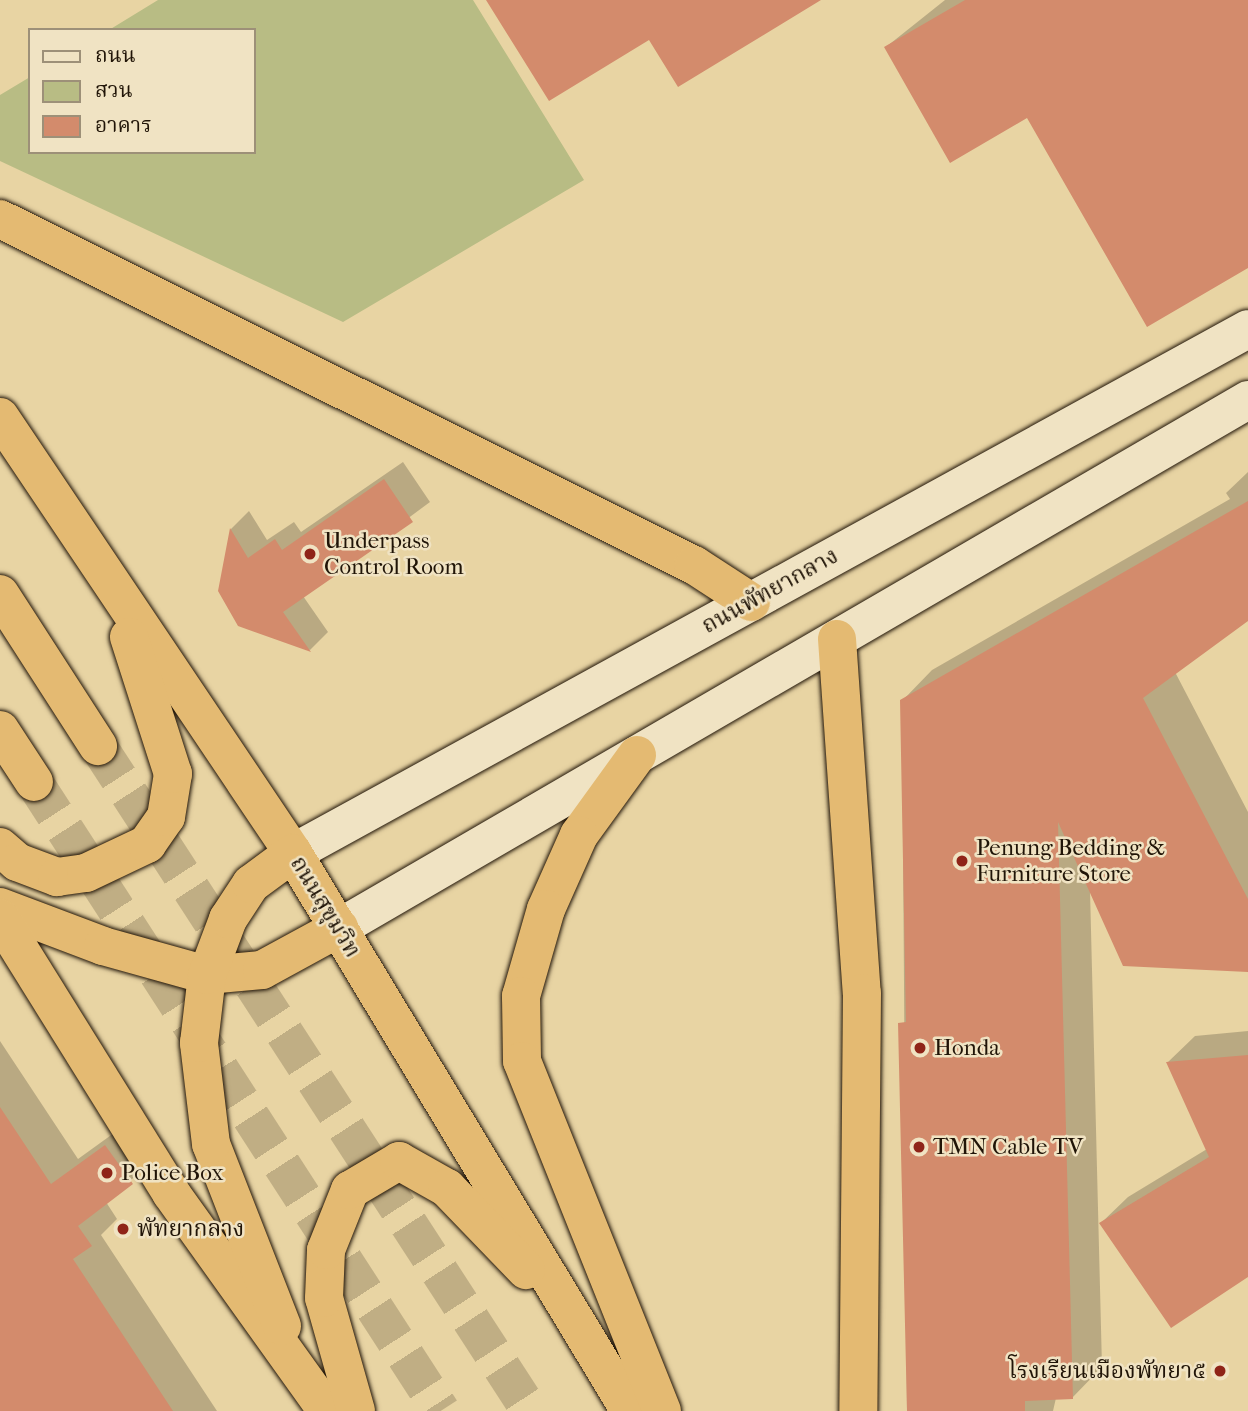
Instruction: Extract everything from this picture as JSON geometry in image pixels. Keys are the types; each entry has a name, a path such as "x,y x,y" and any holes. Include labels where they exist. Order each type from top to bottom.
{"highway":[{"path":"0,219 694,565 751,602"},
{"name":"ถนนสุขุมวิท","path":"0,417 115,595 293,853 630,1411"},
{"path":"0,594 98,746"},
{"path":"0,847 17,862 57,877 86,873 147,844 166,817 173,774 115,595"},
{"path":"837,639 862,993 858,1411"},
{"path":"0,730 34,782"},
{"path":"638,755 579,835 546,909 521,996 522,1061 662,1411"},
{"path":"293,853 267,869 237,903 207,975 199,1043 211,1144 303,1381"},
{"path":"0,907 115,950 207,975 262,970 339,928"},
{"path":"0,918 171,1193 327,1411"},
{"path":"356,1411 324,1298 326,1250 350,1190 399,1161 447,1188 576,1322"}],"main road":[{"name":"ถนนพัทยากลาง","path":"293,853 1248,329"},
{"path":"339,928 1248,400"}],"green space":[{"path":"158,0 473,0 584,180 343,322 0,161 0,95 28,78 28,154 256,154 256,28 112,28"}],"building":[{"path":"486,0 821,0 678,87 649,40 549,101"},
{"path":"965,0 1248,0 1248,268 1147,327 1027,118 950,163 884,47"},
{"name":"Underpass Control Room","path":"384,479 413,522 283,612 311,652 238,626 218,591 230,528 248,558 275,539 282,550"},
{"path":"1248,501 1248,621 1143,698 1248,899 1248,972 1123,966 1058,822 1073,1399 1025,1401 1025,1411 907,1411 898,1023 906,1022 900,700"},
{"path":"1248,1055 1248,1277 1171,1328 1099,1223 1209,1157 1166,1062"},
{"path":"0,1107 51,1184 105,1145 133,1184 78,1226 92,1246 73,1259 173,1411 0,1411"}],"tunnel":[{"path":"98,746 530,1411"},
{"path":"34,782 441,1411"}],"place":[{"name":"Underpass Control Room","path":"310,554"},
{"name":"Penung Bedding & Furniture Store","path":"962,861"},
{"name":"Honda","path":"920,1048"},
{"name":"TMN Cable TV","path":"919,1147"},
{"name":"Police Box","path":"107,1173"},
{"name":"พัทยากลาง","path":"123,1229"},
{"name":"โรงเรียนเมืองพัทยา๕","path":"1220,1371"}]}
